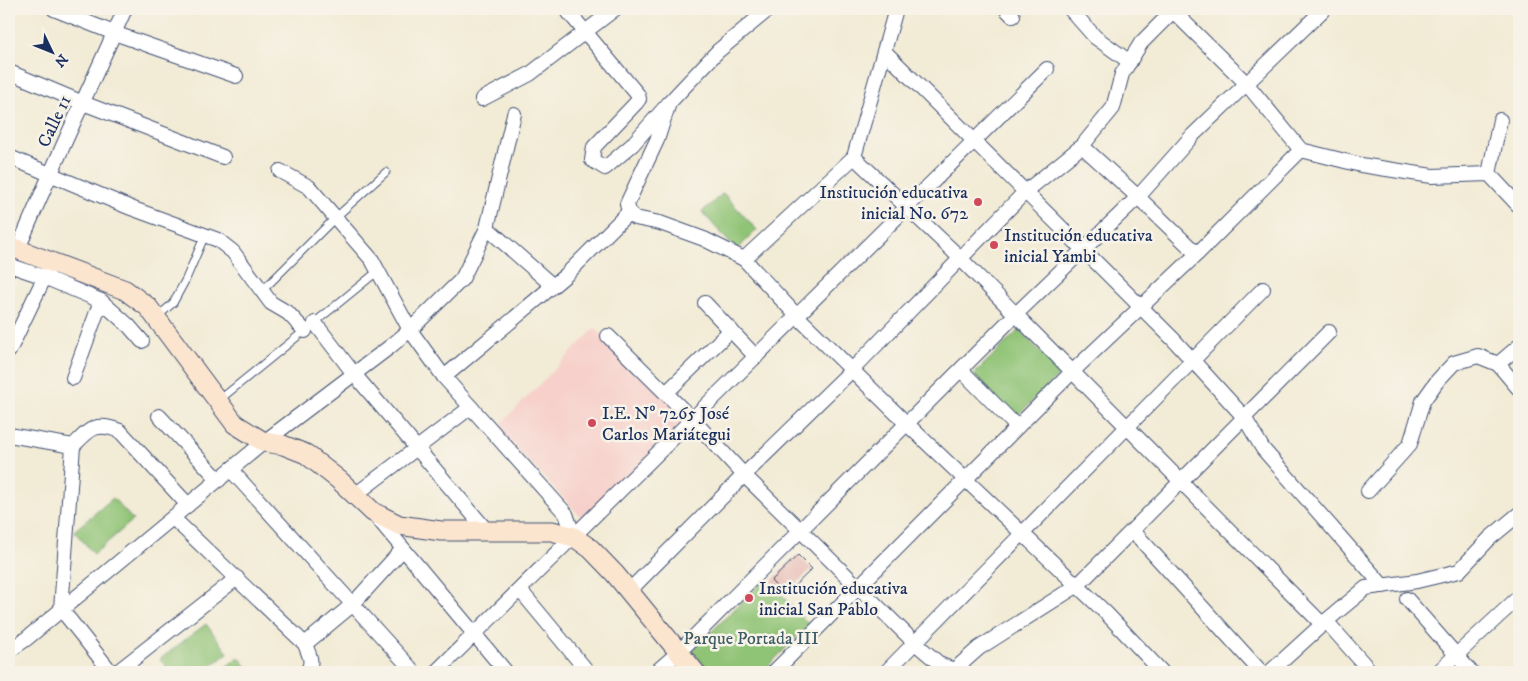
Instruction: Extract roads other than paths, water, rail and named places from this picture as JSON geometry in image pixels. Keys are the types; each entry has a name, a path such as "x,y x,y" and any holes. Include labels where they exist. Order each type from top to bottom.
{"street":[{"path":"54,9 114,33 236,76"},
{"name":"Calle 11","path":"12,253 84,103 125,9"},
{"path":"566,9 638,95 639,99 594,147 592,160 605,168 632,145 668,103 718,51 769,9"},
{"path":"482,99 530,74 615,9"},
{"path":"744,259 854,157 896,9"},
{"path":"656,672 679,652 1016,314 1138,197 1193,134 1324,9"},
{"path":"1071,10 1095,37 1130,62"},
{"path":"629,591 852,370 1025,192 1082,146 1113,108 1122,74 1141,43 1174,10 1246,83 1301,150 1361,165 1432,176 1489,174 1519,206"},
{"path":"885,52 1192,360 1244,418 1263,449 1384,586"},
{"path":"436,672 798,317 1047,69"},
{"path":"9,72 222,157"},
{"path":"668,103 657,140 627,204 629,212 635,218 660,224 704,239 744,259 798,317 964,479 1106,613 1162,672"},
{"path":"9,652 264,442 410,330 462,279 487,228 514,114"},
{"path":"1489,174 1500,120"},
{"path":"1082,146 1196,254"},
{"path":"774,672 1073,371 1196,254 1301,150"},
{"path":"854,157 960,258 1371,672"},
{"path":"9,158 131,208 218,240 233,252 272,303 310,327 354,374 487,531"},
{"path":"280,171 309,186 372,260 410,330 444,377 566,514 574,537"},
{"path":"444,377 566,275 629,212"},
{"path":"487,228 553,286"},
{"path":"12,253 56,273 101,301 130,326 142,341"},
{"path":"56,273 125,290 148,307 235,424 264,442 283,445 306,454 373,512 506,672"},
{"path":"9,351 56,273"},
{"path":"886,672 1262,289"},
{"path":"72,378 101,301"},
{"path":"705,303 756,357"},
{"path":"666,393 731,330"},
{"path":"608,336 692,419 744,475 916,643 941,665 956,671 979,648 1077,586 1329,332"},
{"path":"1498,364 1519,346"},
{"path":"1368,491 1410,444 1423,401 1438,380 1454,363 1478,356 1498,364 1519,389"},
{"path":"961,370 1017,427"},
{"path":"355,496 471,407"},
{"path":"160,416 219,480"},
{"path":"111,672 61,610 73,446 89,430 97,426 109,427 120,431 188,505"},
{"path":"9,435 73,446"},
{"path":"231,470 414,672"},
{"path":"373,512 399,525 441,531 552,531 574,537 591,549 629,591 695,672"},
{"path":"1270,672 1366,588 1417,581 1459,571 1490,538 1519,514"},
{"path":"173,518 305,644 311,661 307,672"},
{"path":"1133,531 1261,672"},
{"path":"305,644 352,604 403,549"},
{"path":"117,672 237,578"},
{"path":"520,590 588,672"},
{"path":"1438,672 1519,597"},
{"path":"1407,599 1471,672"}],"lane":[{"path":"262,292 335,218 386,172"},
{"path":"156,318 173,303 186,279 205,234"},
{"path":"218,402 378,271"}],"place":[{"name":"Institución educativa inicial No. 672","path":"978,202"},
{"name":"Institución educativa inicial Yambi","path":"994,245"},
{"name":"I.E. Nº 7265 José Carlos Mariátegui","path":"592,423"},
{"name":"Institución educativa inicial San Pablo","path":"749,598"}],"park label":[{"name":"Parque Portada III","path":"751,638"}]}
